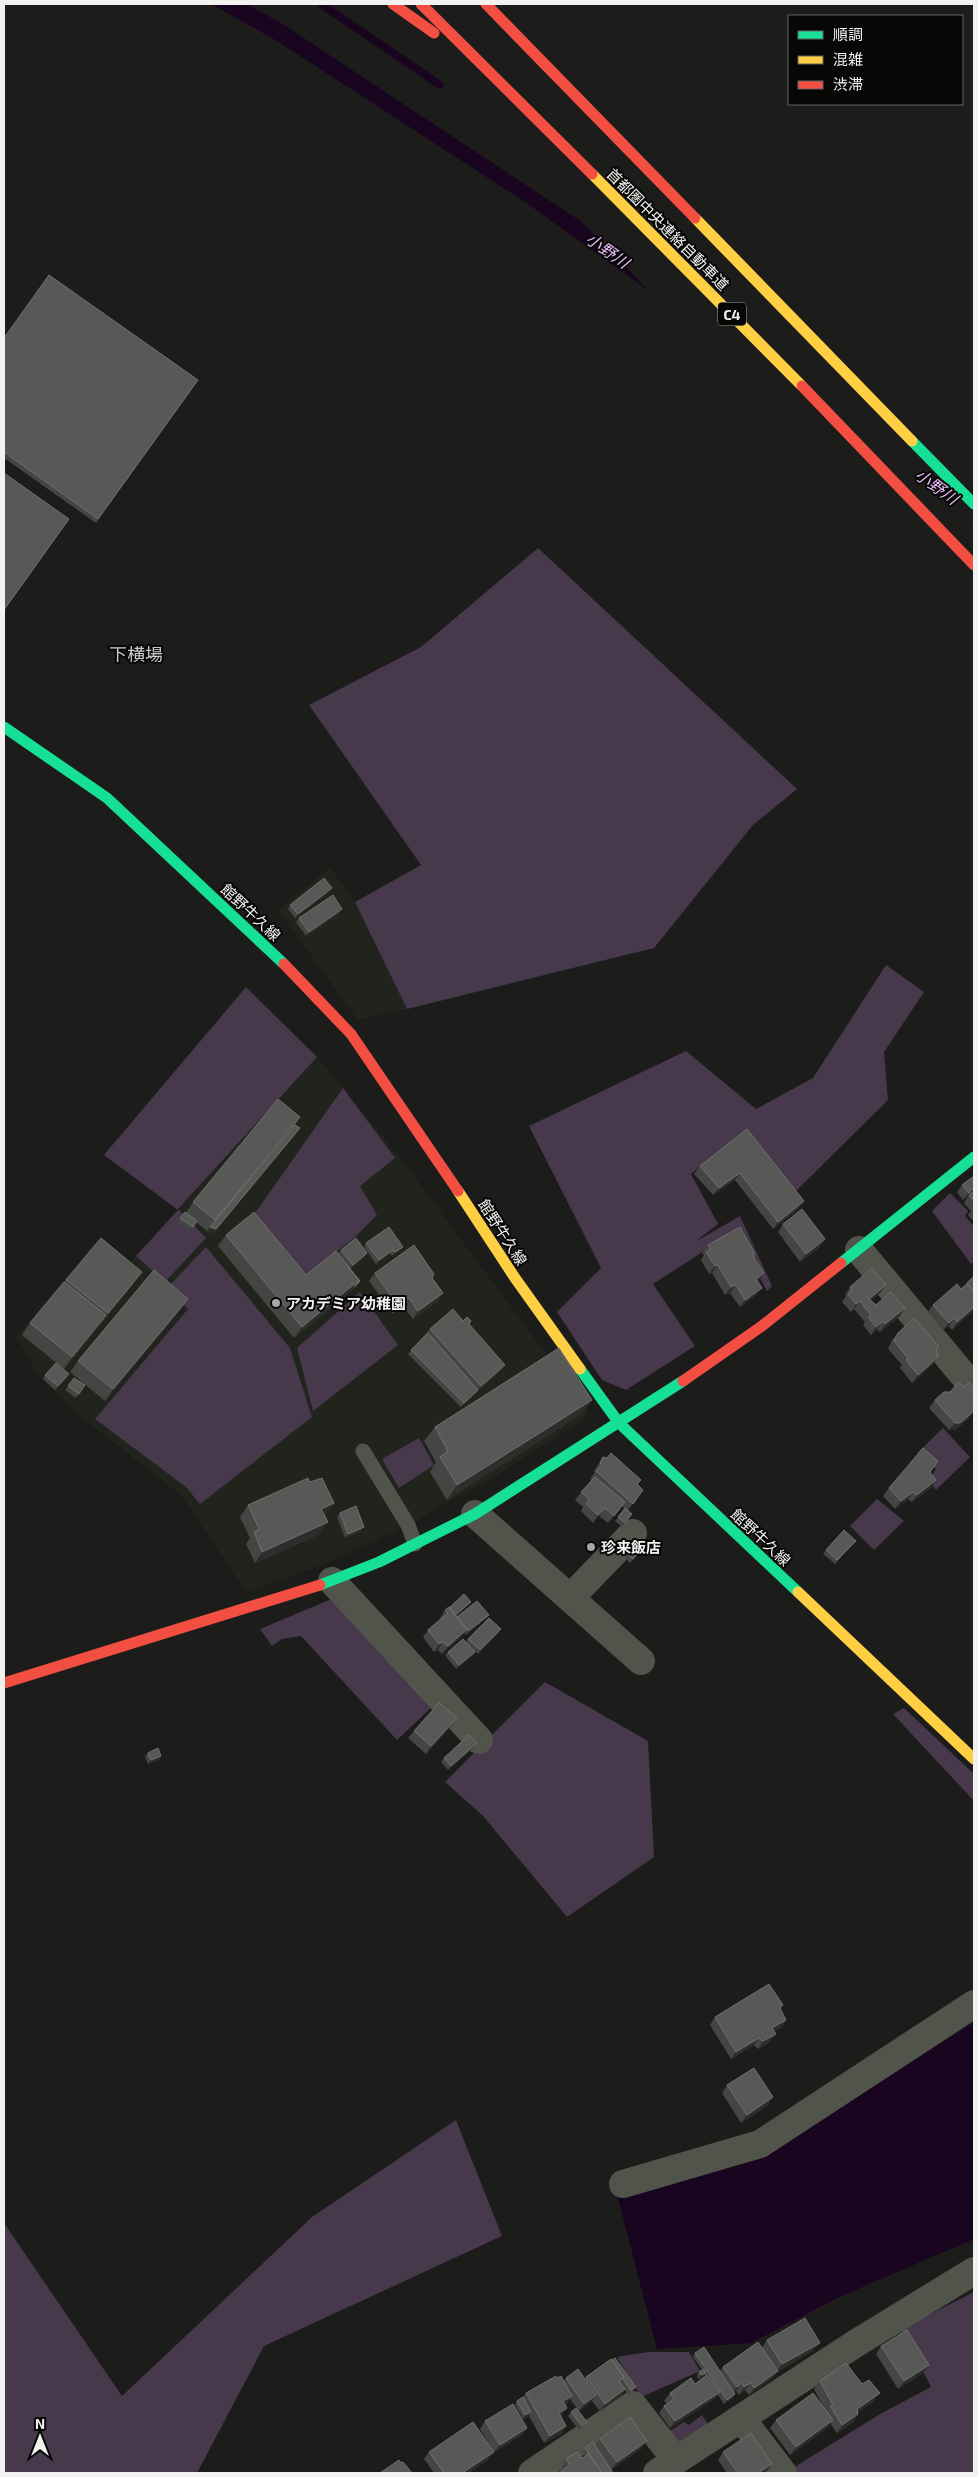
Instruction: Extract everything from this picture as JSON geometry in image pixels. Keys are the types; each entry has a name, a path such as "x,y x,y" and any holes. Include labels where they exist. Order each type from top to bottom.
{"main road":[{"path":"393,4 485,68"},
{"name":"首都圏中央連絡自動車道","path":"421,4 724,305 974,565"},
{"name":"首都圏中央連絡自動車道","path":"486,4 974,504"},
{"path":"494,4 517,34"},
{"name":"館野牛久線","path":"4,728 107,798 290,969 350,1034 416,1127 515,1278 619,1423 974,1759"},
{"path":"4,1683 332,1581 416,1544 475,1514 619,1423 762,1326 974,1157"}],"street":[{"path":"859,1250 974,1388"},
{"path":"475,1514 641,1661"},
{"path":"570,1598 633,1533"},
{"path":"332,1581 479,1740"},
{"path":"623,2184 760,2144 974,2004"},
{"path":"532,2473 633,2404 667,2467 858,2342 974,2271"},
{"path":"741,2418 783,2473"}],"lane":[{"path":"362,1451 408,1525 416,1544"}],"shaded area":[{"path":"538,548 797,789 753,825 654,948 407,1009 355,902 421,865 309,705 421,647"},
{"path":"330,867 355,902 407,1009 358,1020 278,910"},
{"path":"886,965 924,992 884,1052 888,1100 793,1194 744,1131 691,1174 718,1224 695,1242 740,1216 772,1286 767,1291 735,1231 653,1284 695,1346 626,1390 602,1380 557,1312 601,1268 529,1126 686,1051 756,1109 813,1078"},
{"path":"246,987 317,1057 178,1209 206,1238 165,1282 136,1256 178,1210 104,1155"},
{"name":"アカデミア幼稚園","path":"317,1057 402,1160 540,1346 588,1402 586,1418 494,1477 408,1525 325,1564 246,1592 183,1497 74,1411 38,1375 16,1337 95,1242 124,1269"},
{"path":"343,1088 395,1158 360,1186 377,1215 354,1238 299,1281 249,1222"},
{"path":"950,1193 968,1211 965,1216 974,1226 974,1261 971,1264 932,1211"},
{"path":"206,1247 290,1348 312,1417 200,1504 186,1487 95,1419 188,1309 167,1288"},
{"path":"360,1292 398,1345 313,1411 297,1348"},
{"path":"943,1428 970,1457 936,1490 929,1480 936,1469 917,1453"},
{"path":"419,1438 434,1465 399,1488 382,1459"},
{"path":"877,1499 904,1521 874,1550 850,1526"},
{"path":"334,1598 433,1706 397,1740 301,1636 282,1639 272,1646 260,1629"},
{"path":"545,1682 648,1741 654,1857 567,1917 483,1816 445,1782"},
{"path":"904,1708 974,1774 974,1801 893,1714"},
{"path":"456,2120 502,2236 264,2346 197,2473 4,2473 4,2223 122,2396 312,2217"},
{"path":"974,2292 974,2473 796,2473 793,2468 880,2414 931,2387 901,2329"},
{"path":"648,2352 689,2352 700,2371 641,2397 617,2357"},
{"path":"702,2415 710,2427 684,2445 674,2443 670,2431 684,2422 689,2425"}],"water":[{"name":"小野川","path":"211,4 247,4 281,23 597,232 974,524 525,202 277,41"},
{"path":"974,2022 974,2239 839,2297 751,2343 657,2349 618,2198 760,2159"}],"pier":[{"path":"575,215 750,339 974,504 974,526 655,297"}],"building":[{"path":"49,275 198,380 98,519 4,452 4,338"},
{"path":"4,473 69,519 4,610"},
{"path":"324,878 332,888 298,914 290,905"},
{"path":"333,895 342,909 309,932 299,918"},
{"path":"278,1099 300,1117 215,1220 193,1202"},
{"path":"295,1125 300,1128 216,1229 210,1227"},
{"path":"747,1129 804,1201 778,1222 740,1173 719,1188 700,1166"},
{"path":"974,1176 974,1188 969,1193 962,1185"},
{"path":"974,1191 974,1201 969,1195"},
{"path":"802,1209 825,1239 806,1254 783,1224"},
{"path":"185,1212 197,1221 193,1227 180,1218"},
{"path":"254,1212 306,1275 336,1251 359,1280 302,1327 226,1235"},
{"path":"389,1227 403,1247 395,1252 393,1250 379,1260 366,1243"},
{"path":"740,1227 754,1252 754,1258 764,1273 756,1279 762,1288 745,1300 736,1285 731,1287 718,1265 715,1266 706,1252 711,1249 708,1245"},
{"path":"101,1238 142,1272 108,1313 66,1280"},
{"path":"356,1238 367,1253 353,1265 341,1250"},
{"path":"414,1245 434,1274 432,1278 443,1293 418,1311 409,1298 398,1306 375,1273"},
{"path":"872,1268 886,1285 869,1299 876,1305 891,1292 905,1308 885,1324 883,1321 876,1327 868,1317 871,1315 860,1301 856,1304 848,1294 852,1290 850,1287"},
{"path":"154,1270 188,1299 113,1389 78,1361"},
{"path":"974,1276 974,1292 967,1283"},
{"path":"64,1282 106,1315 72,1357 30,1323"},
{"path":"957,1284 961,1289 967,1284 974,1292 974,1307 957,1322 954,1318 949,1323 933,1305"},
{"path":"453,1309 463,1321 467,1317 471,1321 469,1324 505,1365 481,1386 430,1329"},
{"path":"914,1318 939,1347 936,1349 938,1357 918,1375 906,1360 908,1358 894,1341 898,1333"},
{"path":"428,1333 478,1390 464,1403 411,1350"},
{"path":"559,1348 592,1400 457,1485 440,1457 448,1451 435,1427"},
{"path":"56,1363 69,1374 58,1386 45,1375"},
{"path":"74,1378 85,1385 79,1394 68,1386"},
{"path":"959,1382 964,1387 969,1383 974,1389 974,1411 960,1423 955,1423 935,1400 944,1392 950,1392"},
{"path":"923,1448 938,1461 930,1472 936,1480 917,1495 913,1492 901,1501 889,1488"},
{"path":"611,1453 641,1480 637,1484 643,1490 633,1504 596,1471 602,1465 600,1463 603,1457 607,1458"},
{"path":"595,1477 625,1502 614,1516 605,1508 598,1515 586,1504 589,1499 581,1492"},
{"path":"308,1478 310,1482 322,1478 334,1503 321,1509 328,1522 262,1552 254,1532 259,1529 248,1505"},
{"path":"356,1506 364,1527 348,1534 340,1513"},
{"path":"625,1508 632,1514 625,1523 618,1517"},
{"path":"844,1530 856,1541 837,1560 826,1550"},
{"path":"632,1549 638,1554 633,1559 627,1554"},
{"path":"464,1594 471,1602 455,1615 449,1608"},
{"path":"477,1601 489,1615 468,1631 457,1617"},
{"path":"449,1607 467,1629 448,1646 443,1642 439,1644 428,1630 448,1613 445,1610"},
{"path":"489,1618 501,1629 480,1650 468,1639"},
{"path":"463,1639 475,1652 459,1665 448,1652"},
{"path":"439,1703 457,1718 431,1746 414,1731"},
{"path":"469,1735 477,1743 451,1766 444,1758"},
{"path":"158,1748 161,1756 151,1760 148,1753"},
{"path":"769,1984 783,2005 780,2008 786,2020 772,2028 776,2034 763,2041 759,2038 736,2052 715,2017"},
{"path":"754,2068 773,2097 747,2115 727,2085"},
{"path":"805,2318 820,2343 782,2364 767,2340"},
{"path":"907,2330 929,2365 904,2381 881,2346"},
{"path":"758,2342 778,2371 754,2388 751,2383 744,2387 742,2383 737,2387 723,2367"},
{"path":"704,2347 735,2394 727,2400 695,2353"},
{"path":"615,2358 636,2387 631,2391 612,2360"},
{"path":"611,2359 624,2377 619,2381 625,2389 605,2404 586,2377"},
{"path":"846,2363 862,2384 869,2380 880,2393 857,2409 858,2414 842,2425 830,2406 833,2405 820,2381"},
{"path":"578,2369 596,2395 584,2404 566,2378"},
{"path":"704,2369 706,2373 701,2375 699,2372"},
{"path":"707,2375 720,2392 675,2421 664,2406 674,2399 670,2393 691,2378 695,2384"},
{"path":"556,2376 557,2378 561,2376 572,2396 563,2401 567,2408 559,2413 566,2426 550,2436 526,2393"},
{"path":"813,2393 833,2420 796,2447 776,2420"},
{"path":"523,2397 531,2412 525,2415 517,2401"},
{"path":"513,2404 527,2428 500,2445 485,2421"},
{"path":"576,2408 587,2422 582,2426 571,2412"},
{"path":"630,2417 647,2441 617,2462 600,2439"},
{"path":"473,2422 494,2452 462,2473 444,2473 429,2452"},
{"path":"751,2433 772,2464 758,2473 738,2473 723,2452"},
{"path":"593,2442 613,2473 602,2473 585,2448"},
{"path":"577,2452 582,2458 588,2454 602,2473 559,2473 570,2465 566,2459"},
{"path":"399,2460 412,2473 380,2473"}],"waterway":[{"path":"321,4 440,85"}],"traffic: fast":[{"path":"912,441 974,504"},
{"path":"4,727 107,798 284,964"},
{"path":"841,1263 974,1157"},
{"path":"580,1369 619,1423 798,1592"},
{"path":"320,1585 379,1562 475,1514 683,1381"}],"traffic: slow":[{"path":"592,174 802,386"},
{"path":"695,218 912,441"},
{"path":"458,1191 515,1278 580,1369"},
{"path":"798,1592 974,1759"}],"traffic: jam":[{"path":"393,4 434,33"},
{"path":"421,4 592,174"},
{"path":"486,4 695,218"},
{"path":"802,386 974,565"},
{"path":"284,964 351,1034 458,1191"},
{"path":"683,1381 762,1326 841,1263"},
{"path":"4,1683 320,1585"}],"place":[{"name":"アカデミア幼稚園","path":"276,1303"},
{"name":"珍来飯店","path":"591,1547"}],"district":[{"name":"下横場","path":"136,654"}]}
